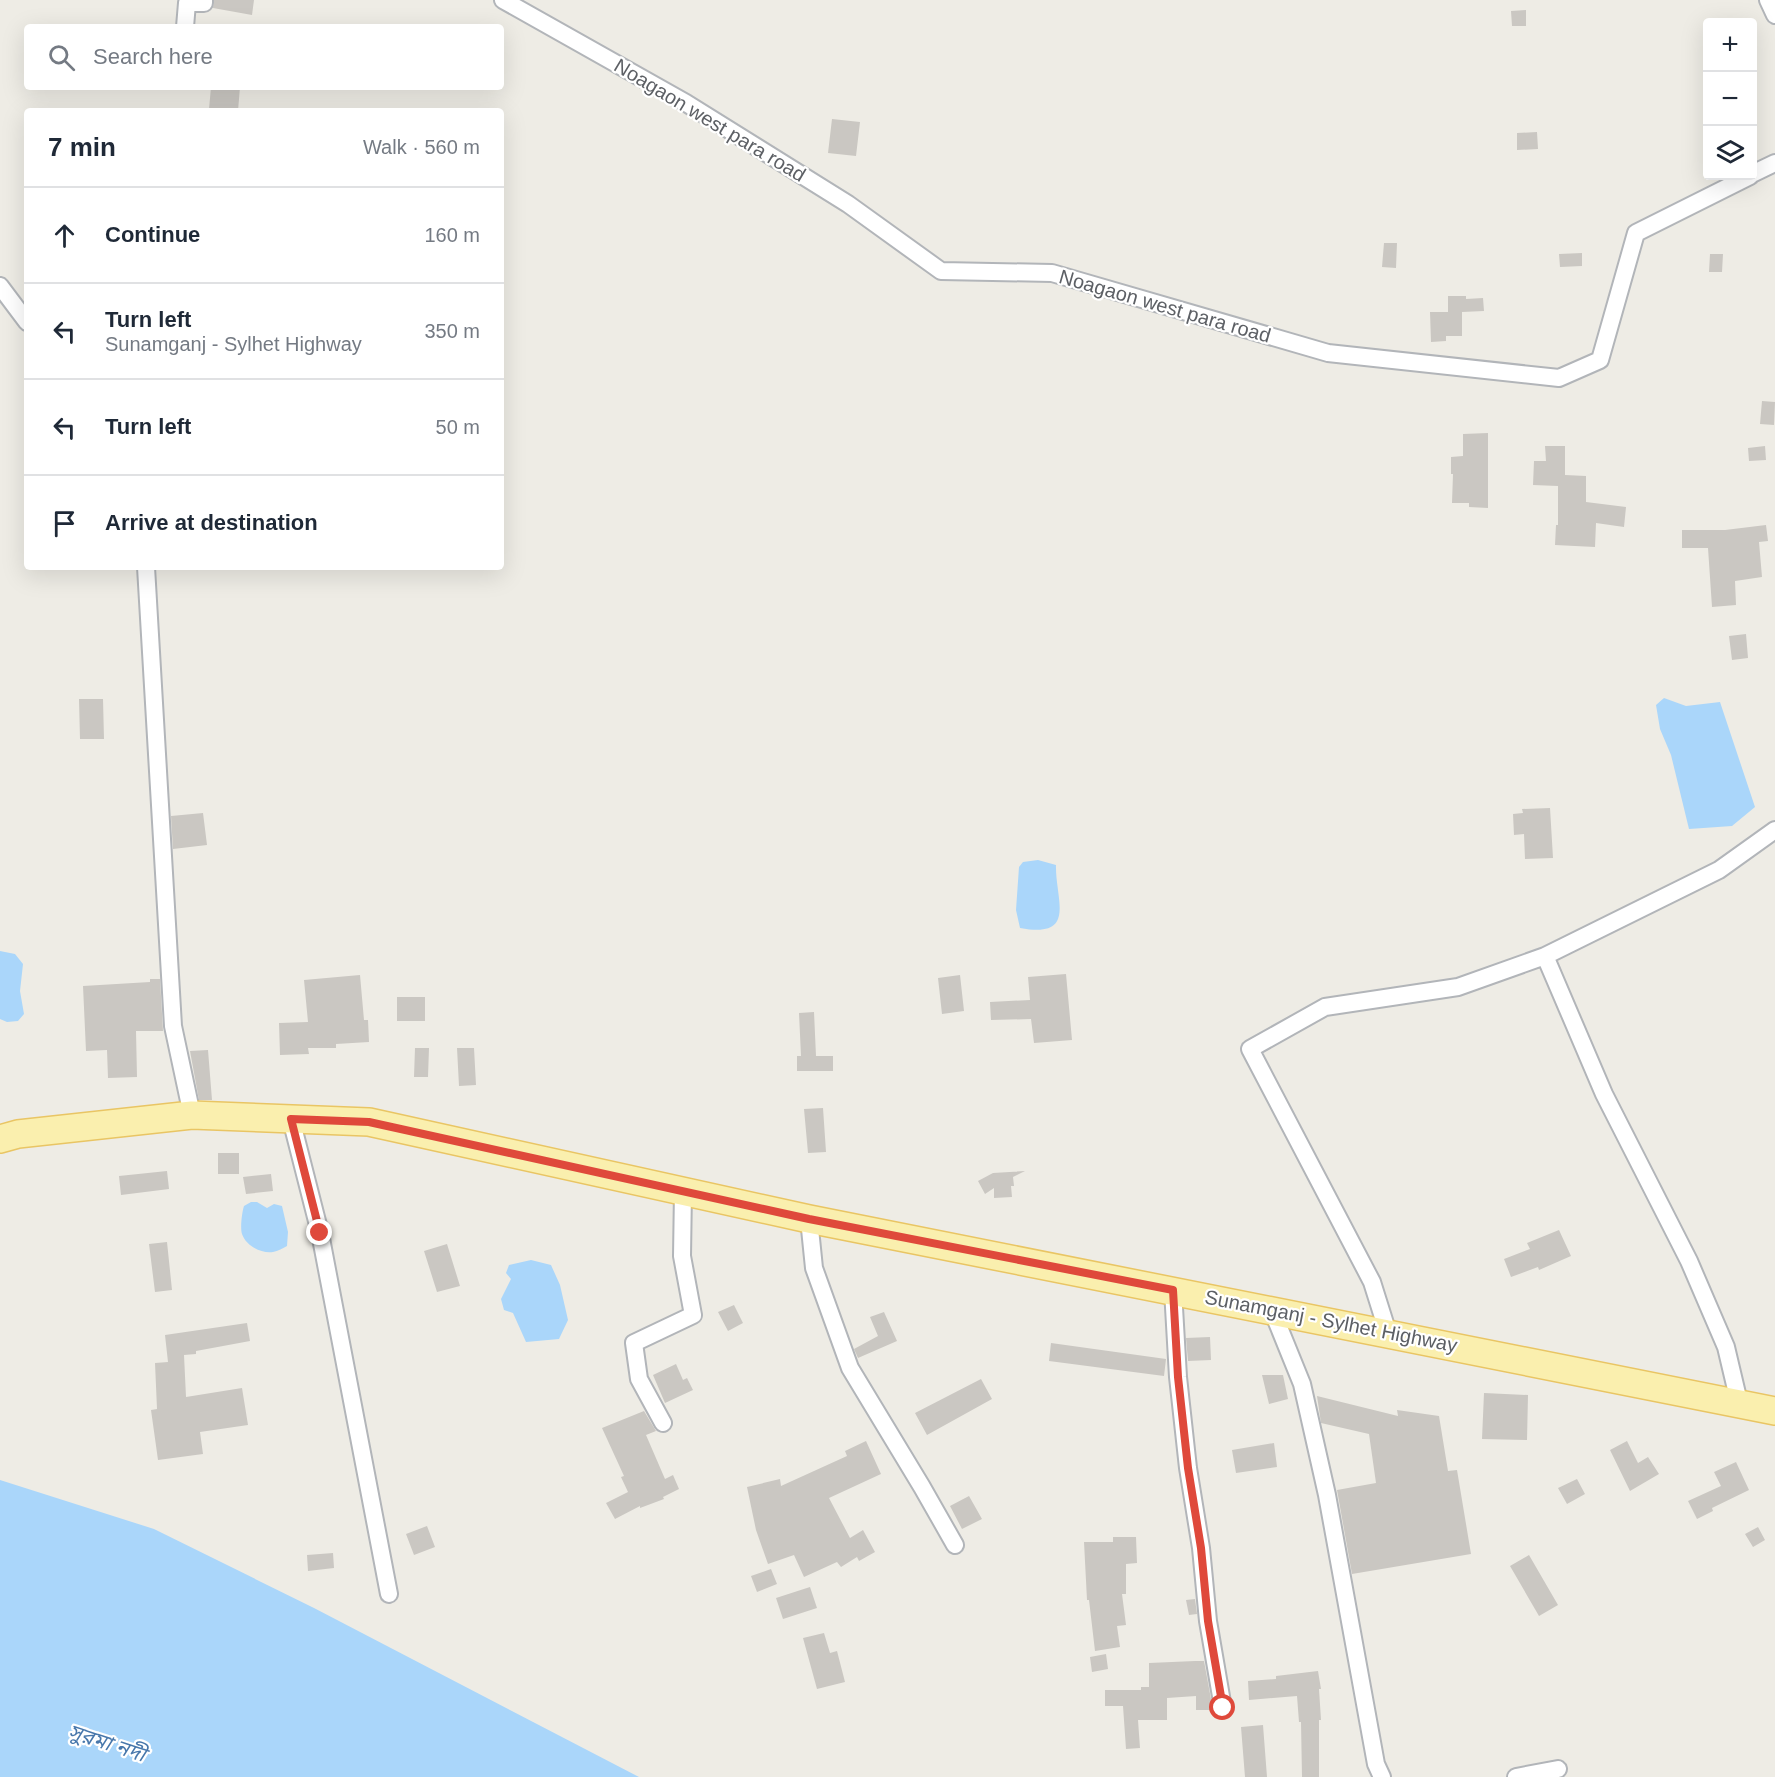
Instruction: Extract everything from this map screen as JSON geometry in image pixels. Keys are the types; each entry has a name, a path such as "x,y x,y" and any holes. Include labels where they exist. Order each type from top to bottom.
{"main road":[{"name":"Sunamganj - Sylhet Highway","path":"0,1138 18,1134 192,1115 369,1122 809,1219 1775,1410"}],"street":[{"path":"185,24 188,3 204,3 204,0"},
{"name":"Noagaon west para road","path":"503,0 686,103 848,204 941,271 1052,273 1328,353 1559,378 1600,360 1636,233 1741,180"},
{"path":"1768,0 1775,15"},
{"name":"Noagaon west para road","path":"1757,172 1775,163"},
{"path":"0,286 24,318"},
{"path":"146,570 173,1026 192,1115"},
{"path":"1388,1333 1372,1282 1250,1049 1324,1007 1458,987 1545,956 1719,870 1775,830"},
{"path":"1545,956 1604,1094 1689,1261 1726,1347 1739,1402"},
{"path":"291,1119 320,1233 389,1594"},
{"path":"663,1423 639,1380 634,1343 693,1315 682,1256 683,1191"},
{"path":"809,1219 814,1269 850,1368 955,1545"},
{"path":"1173,1290 1178,1377 1188,1468 1201,1548 1208,1621 1223,1708"},
{"path":"1272,1310 1302,1384 1327,1495 1376,1764 1382,1777"},
{"path":"1516,1777 1558,1769"}],"water":[{"path":"1664,698 1686,706 1720,702 1755,807 1732,826 1689,829 1671,755 1660,729 1656,705"},
{"path":"1038,860 1056,865 1059,903 1057,922 1050,928 1038,930 1020,928 1016,910 1019,867 1023,862"},
{"path":"0,951 15,954 23,964 20,991 24,1014 18,1021 7,1022 0,1019"},
{"path":"257,1202 267,1208 274,1204 282,1206 288,1232 287,1246 277,1251 264,1252 247,1242 241,1228 244,1206"},
{"path":"531,1260 551,1265 560,1285 568,1320 559,1339 526,1342 513,1313 504,1310 501,1299 511,1279 506,1273 509,1265"},
{"name":"সুরমা নদী","path":"0,1480 154,1529 314,1608 639,1777 0,1777"}],"building":[{"path":"214,0 254,0 252,15 213,8"},
{"path":"1526,10 1526,26 1512,26 1511,11"},
{"path":"211,90 240,90 238,108 209,108"},
{"path":"832,119 860,122 856,156 828,153"},
{"path":"1537,132 1538,149 1517,150 1517,133"},
{"path":"1384,243 1397,243 1396,268 1382,267"},
{"path":"1582,253 1582,266 1560,267 1559,254"},
{"path":"1710,254 1723,254 1722,272 1709,272"},
{"path":"1448,296 1466,296 1466,299 1483,298 1484,311 1462,312 1462,336 1446,336 1446,341 1431,342 1430,312 1448,312"},
{"path":"1762,401 1775,402 1774,425 1760,424"},
{"path":"1488,433 1488,508 1469,507 1469,503 1452,503 1451,457 1463,456 1463,434"},
{"path":"1545,446 1565,446 1565,475 1586,476 1586,502 1626,507 1624,527 1596,523 1595,547 1555,545 1556,525 1558,525 1558,486 1533,485 1534,461 1546,461"},
{"path":"1765,446 1766,460 1749,461 1748,448"},
{"path":"1766,525 1768,541 1759,542 1762,577 1735,581 1736,605 1712,607 1708,548 1682,548 1682,530 1725,530"},
{"path":"1746,634 1748,658 1732,660 1729,636"},
{"path":"79,699 103,699 104,739 80,739"},
{"path":"1550,808 1553,858 1525,859 1524,834 1514,835 1513,814 1523,813 1522,809"},
{"path":"203,813 207,845 173,849 171,816"},
{"path":"1066,974 1072,1040 1034,1043 1031,1019 991,1020 990,1002 1030,1000 1028,977"},
{"path":"360,975 364,1020 368,1020 369,1042 336,1044 336,1048 308,1048 309,1054 280,1055 279,1023 308,1022 304,980"},
{"path":"960,975 964,1011 942,1014 938,978"},
{"path":"150,979 160,979 163,1031 136,1031 137,1077 108,1078 107,1050 86,1051 83,986 150,982"},
{"path":"397,997 425,997 425,1021 397,1021"},
{"path":"814,1012 816,1056 833,1056 833,1071 797,1071 797,1056 801,1056 799,1013"},
{"path":"415,1048 429,1048 428,1077 414,1077"},
{"path":"457,1048 474,1048 476,1085 459,1086"},
{"path":"208,1050 212,1100 199,1100 190,1051"},
{"path":"823,1108 826,1152 808,1153 804,1109"},
{"path":"218,1153 239,1153 239,1174 218,1174"},
{"path":"167,1171 169,1189 121,1195 119,1176"},
{"path":"1025,1171 1013,1177 1012,1197 994,1198 994,1188 985,1194 978,1181 993,1173"},
{"path":"271,1174 273,1191 246,1194 243,1177"},
{"path":"1559,1230 1571,1256 1539,1270 1538,1267 1511,1277 1504,1259 1530,1249 1527,1243"},
{"path":"167,1242 172,1290 155,1292 149,1244"},
{"path":"447,1244 460,1286 437,1292 424,1251"},
{"path":"734,1305 743,1323 728,1331 718,1312"},
{"path":"884,1312 897,1341 858,1358 854,1349 878,1336 870,1317"},
{"path":"247,1323 250,1341 184,1355 186,1397 242,1388 248,1425 200,1432 203,1454 158,1460 151,1410 157,1409 155,1363 168,1362 165,1335"},
{"path":"1210,1337 1211,1360 1188,1361 1186,1338"},
{"path":"1051,1343 1166,1359 1164,1376 1049,1361"},
{"path":"676,1364 683,1380 687,1378 693,1390 665,1403 653,1375"},
{"path":"1262,1375 1283,1375 1288,1399 1269,1404"},
{"path":"981,1379 992,1399 927,1435 915,1413"},
{"path":"1484,1393 1528,1395 1527,1440 1482,1439"},
{"path":"1317,1396 1398,1416 1397,1410 1439,1416 1448,1471 1457,1470 1471,1554 1352,1574 1337,1490 1376,1483 1369,1434 1321,1423"},
{"path":"644,1411 656,1431 646,1435 665,1479 673,1475 679,1489 663,1497 664,1499 640,1508 640,1506 615,1519 606,1503 628,1492 621,1477 624,1476 602,1428"},
{"path":"866,1441 881,1474 829,1498 850,1538 863,1530 875,1552 859,1561 857,1557 841,1567 837,1562 804,1577 794,1555 768,1564 756,1530 747,1487 780,1479 781,1486 847,1456 845,1451"},
{"path":"1627,1441 1638,1463 1648,1457 1659,1474 1630,1491 1610,1450"},
{"path":"1274,1443 1277,1467 1236,1473 1232,1450"},
{"path":"1736,1462 1749,1490 1712,1508 1713,1511 1697,1519 1688,1501 1721,1486 1714,1472"},
{"path":"1577,1479 1585,1494 1567,1504 1558,1488"},
{"path":"969,1496 982,1519 962,1529 950,1506"},
{"path":"427,1526 435,1547 414,1555 406,1534"},
{"path":"1758,1527 1765,1540 1753,1547 1745,1534"},
{"path":"1113,1537 1136,1537 1137,1563 1126,1564 1126,1594 1122,1594 1126,1625 1117,1626 1120,1647 1095,1651 1089,1600 1087,1600 1084,1542 1113,1542"},
{"path":"333,1553 334,1568 308,1571 307,1555"},
{"path":"1529,1555 1558,1605 1539,1616 1510,1566"},
{"path":"771,1569 777,1584 757,1592 751,1576"},
{"path":"810,1587 817,1608 783,1619 776,1598"},
{"path":"1195,1599 1197,1614 1189,1615 1186,1600"},
{"path":"824,1633 830,1653 837,1651 845,1682 817,1689 803,1638"},
{"path":"1106,1654 1108,1669 1092,1672 1090,1657"},
{"path":"1204,1661 1213,1710 1196,1710 1196,1696 1167,1698 1167,1720 1138,1720 1140,1748 1126,1749 1123,1706 1105,1706 1105,1690 1141,1690 1141,1687 1149,1687 1149,1663"},
{"path":"1318,1671 1321,1689 1319,1689 1321,1720 1319,1720 1319,1777 1302,1777 1301,1722 1299,1722 1297,1696 1249,1700 1248,1681 1276,1679 1276,1676"},
{"path":"1263,1725 1267,1777 1245,1777 1241,1727"}],"route":[{"path":"320,1233 291,1119 369,1122 809,1219 1173,1290 1178,1377 1188,1468 1201,1548 1208,1621 1223,1708"}]}
